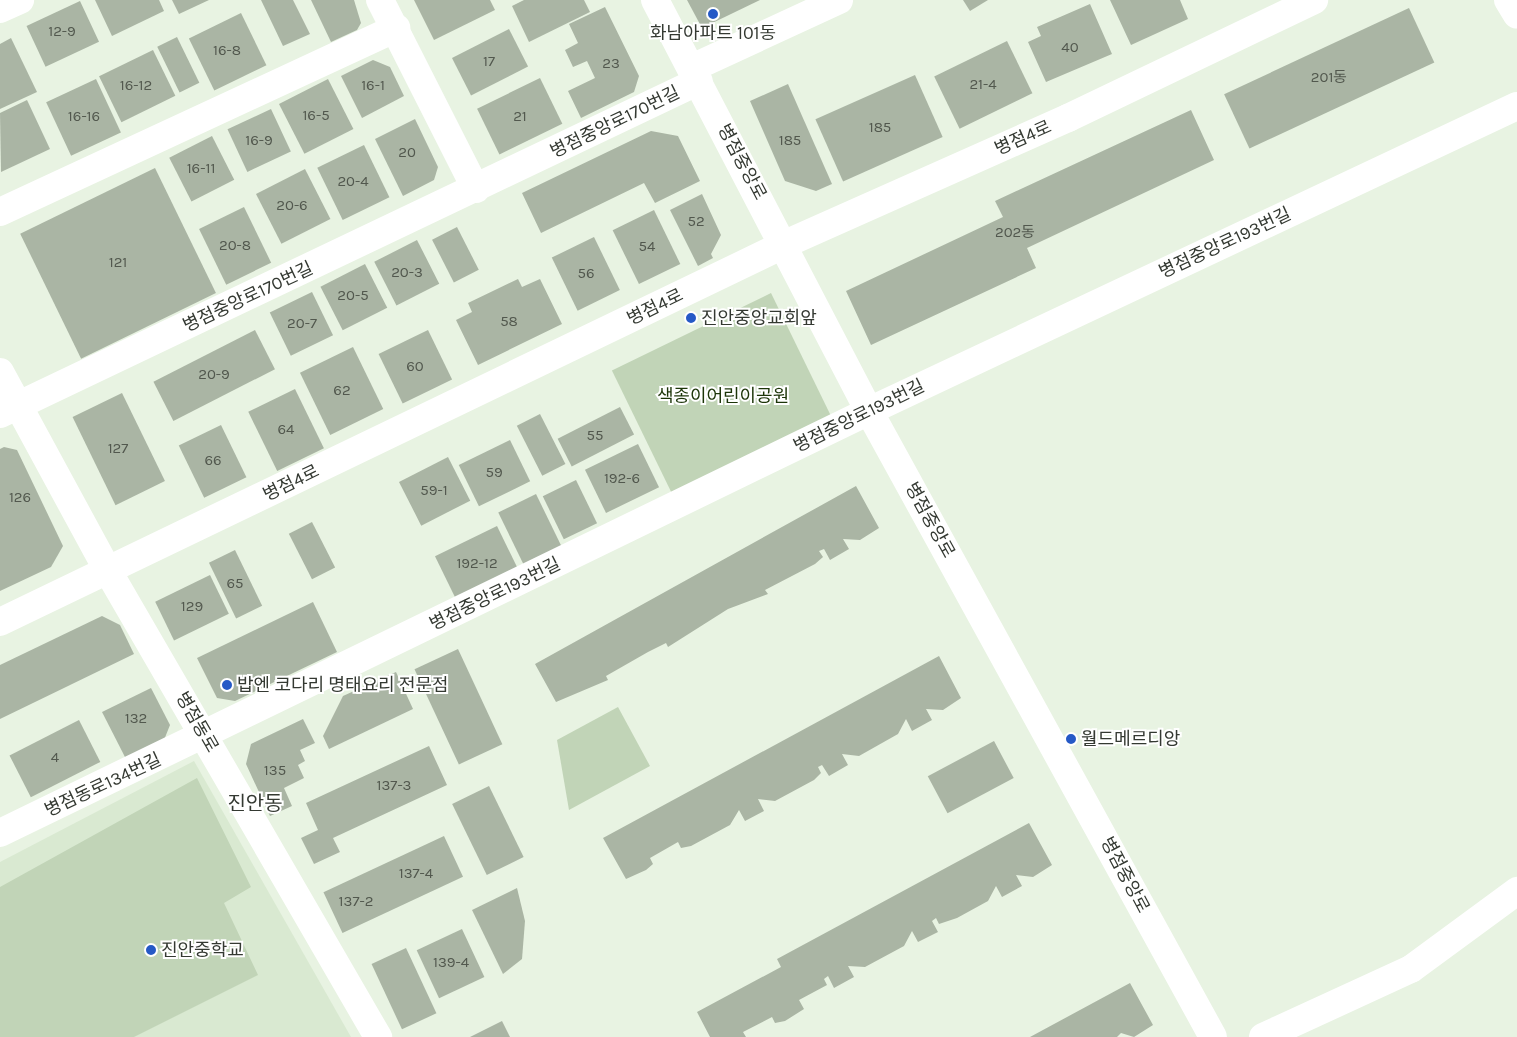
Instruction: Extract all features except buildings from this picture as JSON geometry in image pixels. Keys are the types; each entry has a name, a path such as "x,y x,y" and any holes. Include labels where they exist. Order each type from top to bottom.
{"street":[{"path":"0,10 20,0"},
{"path":"380,0 396,28 476,189"},
{"name":"병점중앙로","path":"655,0 786,244 869,411 1213,1037"},
{"name":"병점중앙로170번길","path":"10,409 476,189 839,0"},
{"name":"병점4로","path":"0,622 786,244 1068,118 1314,0"},
{"path":"1508,0 1517,15"},
{"path":"0,212 396,28"},
{"name":"병점중앙로193번길","path":"206,736 869,411 1517,106"},
{"name":"병점동로","path":"0,372 10,409 206,736 378,1037"},
{"name":"병점동로134번길","path":"0,833 206,736"},
{"path":"1263,1037 1411,968 1517,890"}],"shaded area":[{"name":"진안중학교","path":"194,761 351,1037 0,1037 0,862"}],"green space":[{"name":"색종이어린이공원","path":"771,293 834,422 675,499 612,371"},
{"path":"618,707 650,766 569,810 557,740"},
{"name":"진안중학교","path":"197,778 251,887 224,903 258,975 134,1037 0,1037 0,887"}],"place":[{"name":"화남아파트 101동","path":"713,14"},
{"name":"진안중앙교회앞","path":"691,318"},
{"name":"밥엔 코다리 명태요리 전문점","path":"227,685"},
{"name":"월드메르디앙","path":"1071,739"},
{"name":"진안중학교","path":"151,950"}],"district":[{"name":"진안동","path":"255,803"}]}
